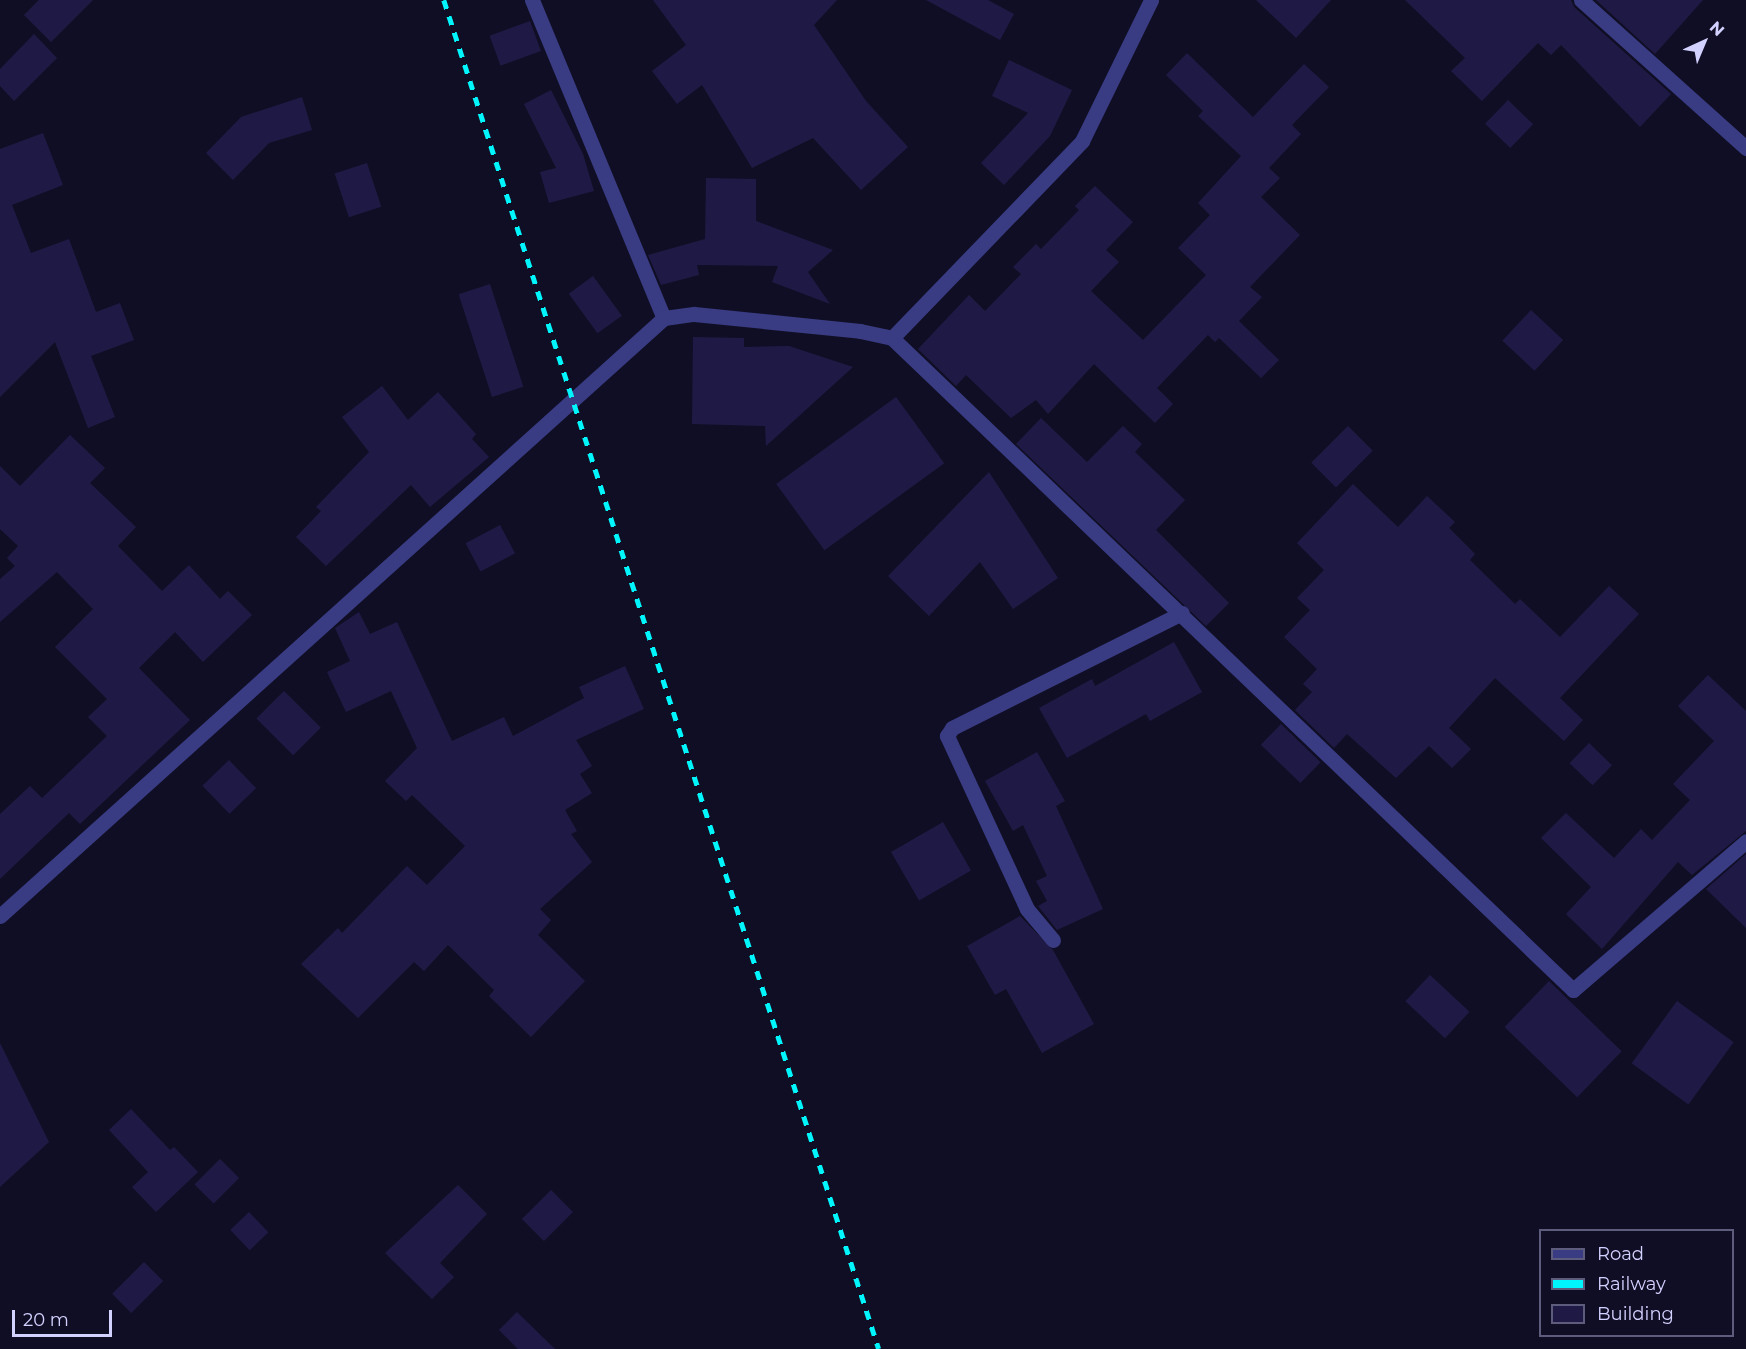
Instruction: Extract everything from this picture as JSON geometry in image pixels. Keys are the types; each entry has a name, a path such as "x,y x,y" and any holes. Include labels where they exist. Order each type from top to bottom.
{"street":[{"path":"532,0 664,318"},
{"path":"892,338 1083,141 1151,0"},
{"path":"1581,0 1746,148"},
{"path":"0,916 664,318 694,314 860,331 892,338 1182,613 1573,990 1746,841"},
{"path":"1053,940 1027,909 947,736 952,728 1182,613"}],"building":[{"path":"39,0 93,0 51,42 24,15"},
{"path":"653,0 837,0 814,25 866,101 908,147 861,190 813,138 752,168 702,85 677,104 652,71 686,45"},
{"path":"926,0 988,0 1014,14 1000,40"},
{"path":"1256,0 1331,0 1296,38"},
{"path":"1405,0 1571,0 1574,7 1671,94 1640,127 1561,45 1551,55 1538,43 1482,101 1451,71 1465,58"},
{"path":"1596,0 1703,0 1655,54"},
{"path":"530,21 541,51 501,66 490,36"},
{"path":"34,34 57,58 14,101 0,86 0,69"},
{"path":"1187,53 1253,117 1304,64 1329,87 1292,125 1301,134 1269,168 1280,178 1261,197 1300,235 1250,287 1262,297 1239,321 1279,360 1261,378 1219,338 1215,342 1208,335 1157,388 1173,404 1155,423 1094,364 1048,414 1036,400 1011,418 966,375 956,386 918,349 969,295 985,311 1021,274 1013,267 1036,244 1041,249 1079,210 1075,206 1095,186 1133,222 1106,250 1119,262 1091,291 1143,340 1206,275 1178,248 1210,215 1198,203 1241,156 1198,116 1203,111 1166,75"},
{"path":"1009,60 1072,90 1050,136 1004,185 981,163 1028,113 992,96"},
{"path":"551,90 583,154 594,191 549,203 540,172 556,168 524,104"},
{"path":"302,97 312,130 269,143 233,180 206,153 241,117"},
{"path":"1508,100 1533,124 1510,148 1485,124"},
{"path":"43,133 63,185 12,205 31,253 69,239 96,312 120,303 134,340 91,356 115,417 88,428 55,342 0,397 0,149"},
{"path":"367,163 381,207 349,217 335,174"},
{"path":"706,178 756,179 756,221 833,250 808,272 830,304 772,282 778,266 697,265 699,275 661,285 648,255 705,239"},
{"path":"593,276 622,316 598,333 569,294"},
{"path":"490,284 523,387 492,397 459,294"},
{"path":"1531,310 1563,340 1535,371 1502,341"},
{"path":"693,337 744,338 744,347 789,346 853,367 766,446 765,426 692,424"},
{"path":"382,386 408,420 438,392 476,434 472,439 489,457 430,507 411,485 326,566 296,537 321,511 316,507 369,452 342,417"},
{"path":"896,397 944,463 824,550 776,484"},
{"path":"1041,418 1087,462 1123,426 1142,444 1135,452 1185,500 1156,530 1229,603 1206,626 1016,444"},
{"path":"1348,426 1373,451 1336,488 1311,463"},
{"path":"70,435 105,468 90,483 136,527 118,546 162,591 189,565 220,599 228,591 252,615 203,662 175,632 139,668 190,720 80,824 69,813 0,879 0,814 30,786 42,798 107,736 88,717 107,699 55,647 93,609 57,572 0,622 0,579 15,566 7,558 18,546 0,529 0,466 20,486"},
{"path":"989,472 1058,578 1013,609 980,562 929,616 888,576"},
{"path":"1353,484 1398,527 1427,496 1455,522 1449,528 1475,554 1470,560 1515,604 1520,599 1560,637 1609,586 1639,614 1560,698 1583,720 1564,741 1495,678 1449,728 1471,749 1452,768 1429,746 1396,778 1347,734 1334,748 1295,710 1312,692 1303,684 1317,669 1284,637 1310,610 1297,598 1324,570 1297,543"},
{"path":"500,525 515,553 481,572 466,543"},
{"path":"359,612 370,634 397,622 452,741 504,717 513,736 584,698 579,687 625,666 644,709 576,740 592,766 580,774 592,793 565,810 577,831 571,834 592,862 540,909 551,920 538,935 585,981 531,1037 489,996 494,990 448,945 424,971 414,962 358,1018 301,964 338,928 342,933 407,866 427,885 465,846 412,795 406,801 385,781 417,748 391,691 346,712 327,672 350,661 335,628"},
{"path":"1174,642 1202,692 1150,721 1146,714 1067,758 1039,708 1092,679 1095,686"},
{"path":"1708,675 1746,711 1746,831 1692,875 1678,862 1602,949 1566,914 1591,887 1541,838 1566,813 1614,858 1641,829 1652,840 1690,800 1673,784 1714,741 1678,706"},
{"path":"284,691 321,728 293,755 256,719"},
{"path":"1281,724 1321,762 1300,783 1261,745"},
{"path":"1589,743 1612,765 1593,785 1570,763"},
{"path":"1037,752 1065,801 1056,806 1103,909 1057,930 1038,906 1047,901 1036,881 1047,876 1023,825 1013,831 985,781"},
{"path":"229,760 256,788 229,814 202,786"},
{"path":"943,822 971,870 919,900 891,852"},
{"path":"1746,854 1746,928 1706,889"},
{"path":"1020,916 1053,950 1094,1024 1042,1053 1006,989 995,995 967,946"},
{"path":"1430,975 1469,1012 1445,1038 1405,1001"},
{"path":"1549,981 1622,1051 1577,1097 1505,1027"},
{"path":"1677,1001 1734,1042 1688,1104 1632,1063"},
{"path":"0,1043 49,1142 0,1187"},
{"path":"131,1109 170,1150 174,1147 198,1172 156,1212 132,1187 148,1172 109,1130"},
{"path":"220,1159 239,1178 214,1204 195,1184"},
{"path":"458,1185 487,1214 440,1263 454,1277 432,1299 385,1253"},
{"path":"551,1190 573,1212 544,1241 522,1219"},
{"path":"249,1212 268,1232 250,1250 230,1230"},
{"path":"144,1262 163,1281 131,1313 112,1294"},
{"path":"517,1312 555,1349 518,1349 499,1330"}],"railway":[{"path":"444,0 879,1349"}]}
